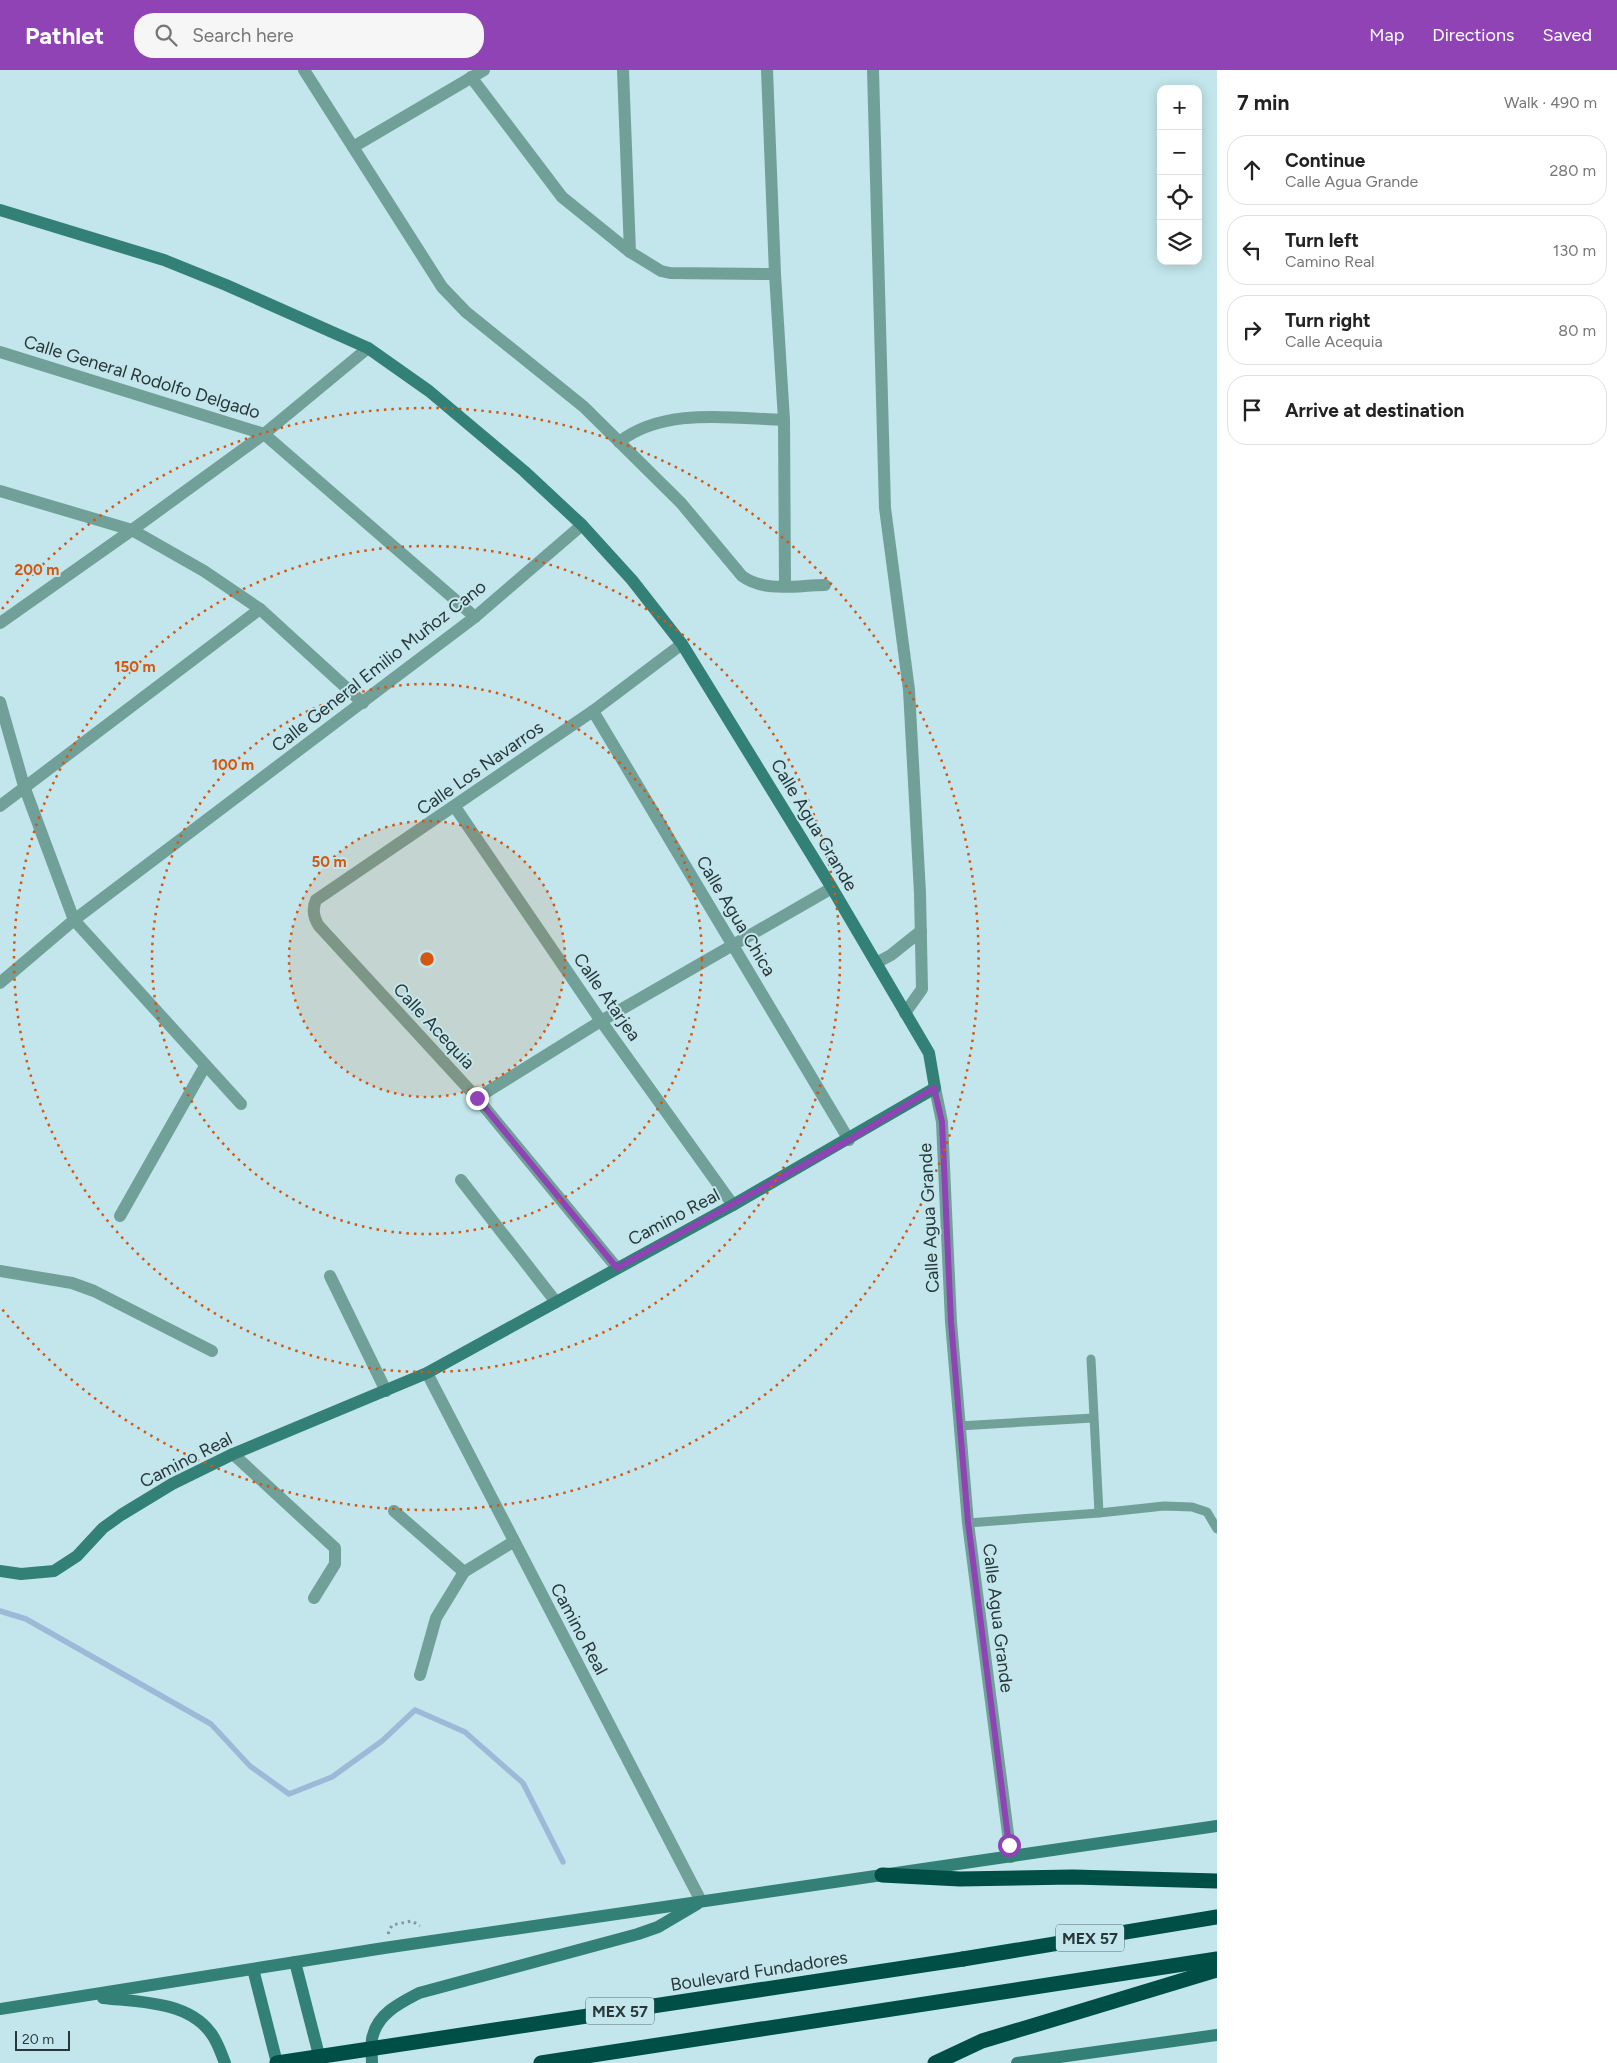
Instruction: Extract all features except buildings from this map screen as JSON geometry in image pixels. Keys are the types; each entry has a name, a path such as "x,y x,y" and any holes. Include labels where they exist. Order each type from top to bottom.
{"highway":[{"path":"882,1875 960,1879 1072,1878 1217,1881"},
{"name":"Boulevard Fundadores","path":"277,2063 963,1959 1217,1917"},
{"name":"MEX 57","path":"541,2063 1217,1959"},
{"path":"935,2063 982,2041 1217,1970"}],"street":[{"path":"304,70 434,276 466,312 584,407 681,503 742,576 758,585 825,585"},
{"path":"354,147 484,70"},
{"path":"623,70 630,252"},
{"path":"767,70 775,274 784,420 785,586"},
{"path":"873,70 885,508 909,690 921,931 922,989 906,1014"},
{"path":"471,77 562,197 630,252 661,271 670,273 775,274"},
{"name":"Calle Agua Grande","path":"0,210 164,260 226,285 368,348 429,391 524,471 582,525 632,580 682,644 832,888 929,1054 942,1122 951,1322 968,1522 1011,1857"},
{"path":"0,623 264,434 368,348"},
{"name":"Calle General Rodolfo Delgado","path":"0,352 264,434 475,617"},
{"path":"619,442 632,432 649,424 668,420 723,418 784,420"},
{"path":"0,491 132,530 231,587 260,609 363,703"},
{"name":"Calle General Emilio Muñoz Cano","path":"0,983 74,920 475,617 582,525"},
{"path":"0,806 260,609"},
{"name":"Calle Los Navarros","path":"318,926 313,912 316,900 455,807 593,711 682,644"},
{"path":"0,702 24,786 74,920 241,1104"},
{"name":"Calle Agua Chica","path":"593,711 849,1140"},
{"name":"Calle Atarjea","path":"455,807 601,1021 733,1205"},
{"path":"477,1098 601,1021 832,888"},
{"name":"Calle Acequia","path":"318,926 477,1098 617,1268"},
{"path":"876,963 891,955 921,931"},
{"path":"120,1216 205,1066"},
{"name":"Camino Real","path":"0,1571 22,1574 54,1571 77,1556 104,1528 121,1515 172,1484 234,1454 427,1373 849,1140 934,1088"},
{"path":"461,1180 556,1302"},
{"path":"0,1271 72,1283 94,1291 212,1351"},
{"path":"330,1276 386,1391"},
{"name":"Camino Real","path":"427,1373 513,1542 701,1901"},
{"path":"234,1454 335,1548 335,1564 314,1598"},
{"path":"394,1511 464,1572"},
{"path":"420,1675 436,1618 464,1572 513,1542"},
{"path":"0,2009 295,1962 1217,1826"},
{"path":"372,2063 372,2036 382,2018 395,2005 419,1993 638,1934 658,1927 701,1901"},
{"path":"295,1962 321,2063"},
{"path":"253,1969 277,2063"},
{"path":"88,1996 170,2006 195,2018 210,2031 225,2063"},
{"path":"1017,2063 1217,2035"}],"lane":[{"path":"1091,1359 1099,1513"},
{"path":"959,1426 1093,1418"},
{"path":"968,1522 1099,1513 1164,1506 1192,1507 1207,1512 1217,1529"}],"waterway":[{"path":"0,1611 26,1619 211,1724 250,1766 289,1794 332,1777 382,1741 415,1710 465,1732 523,1783 563,1862"}],"route":[{"path":"477,1098 617,1268 849,1140 934,1088 940,1105 942,1122 951,1322 968,1522 1009,1845"}]}
